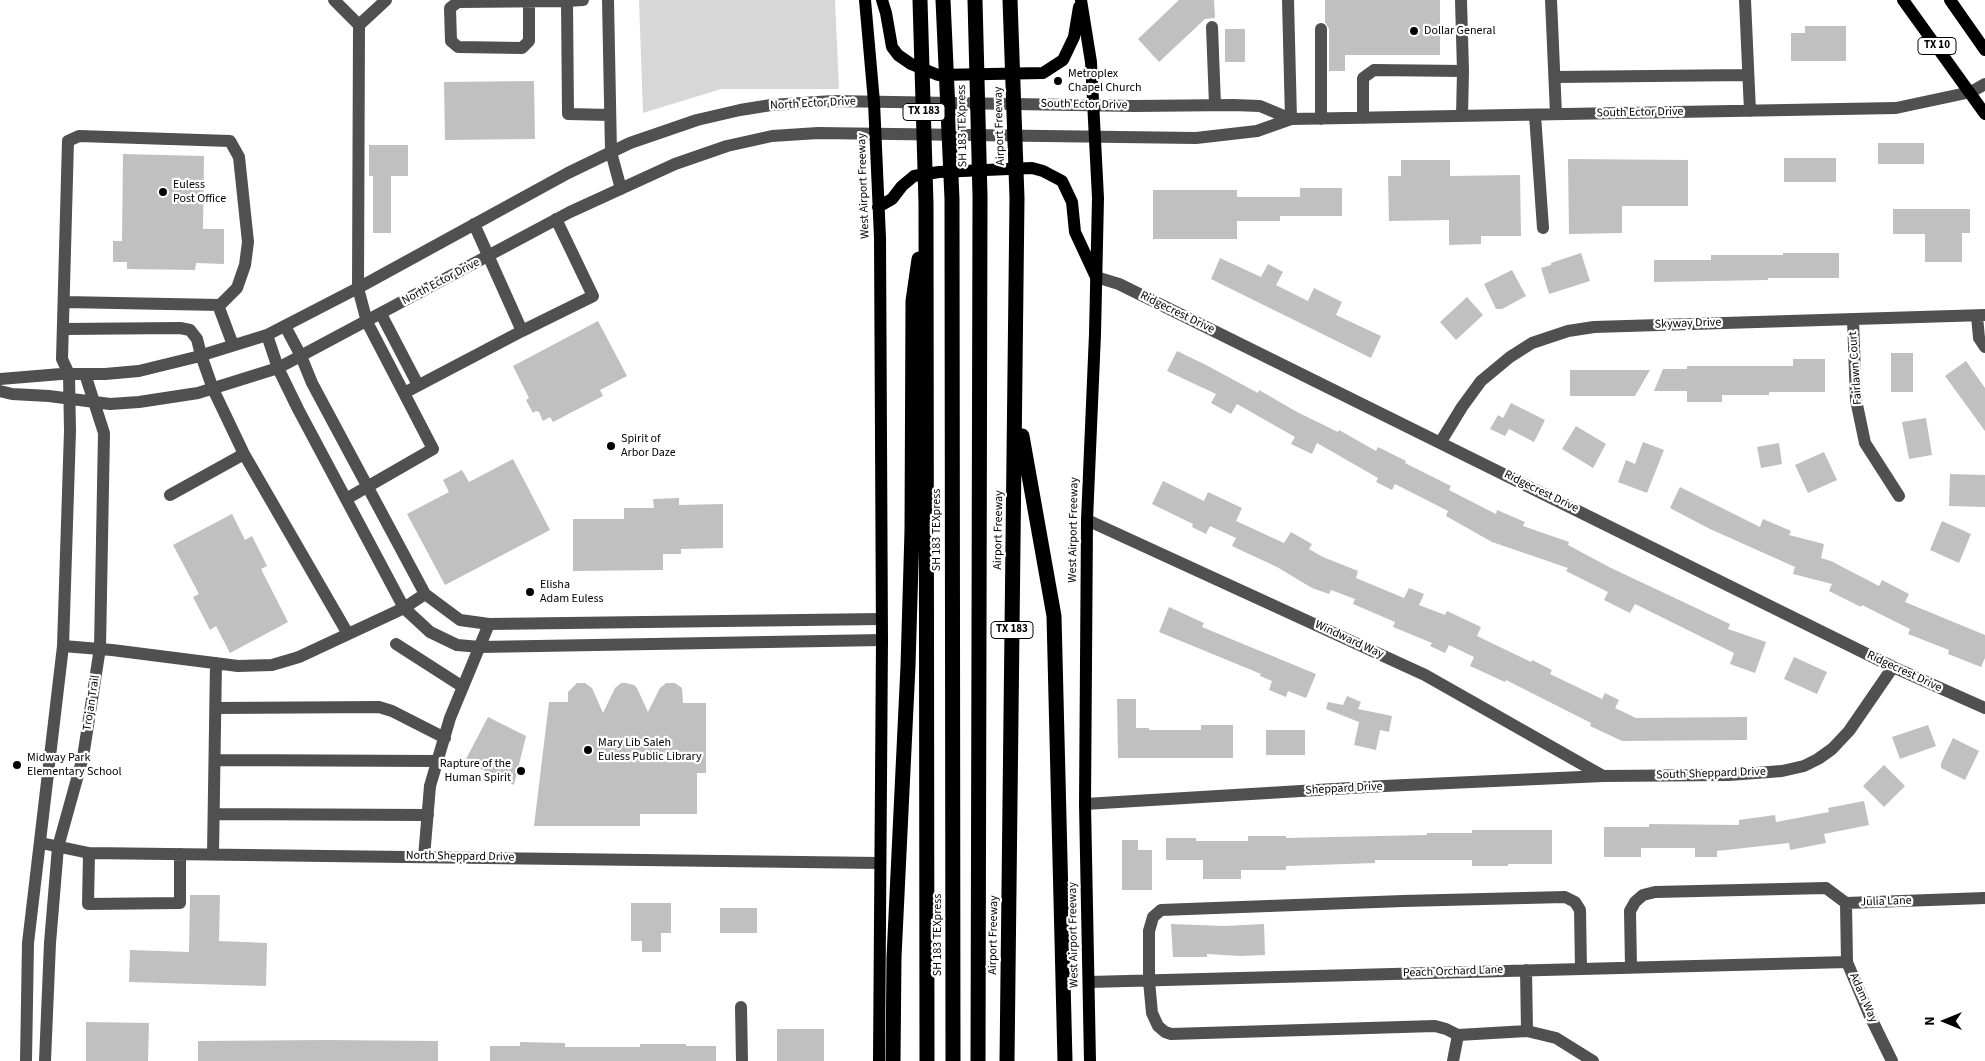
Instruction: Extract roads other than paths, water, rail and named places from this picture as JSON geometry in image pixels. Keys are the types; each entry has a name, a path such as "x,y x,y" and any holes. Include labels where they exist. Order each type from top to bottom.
{"highway":[{"name":"TX 183","path":"920,0 926,203 926,1061"},
{"name":"SH 183 TEXpress","path":"943,0 952,199 953,1061"},
{"name":"Airport Freeway","path":"1007,1061 1018,198 1010,0"},
{"name":"SH 183 TEXpress","path":"975,7 980,196 978,1061"},
{"path":"893,1061 894,957 912,531 913,301 926,203"},
{"path":"1015,400 1054,616 1065,1061"}],"main road":[{"name":"West Airport Freeway","path":"865,0 874,102 880,238 882,640 879,1061"},
{"path":"882,0 892,46 898,55 911,64 938,75 1043,73 1063,60 1074,37 1081,0"},
{"name":"West Airport Freeway","path":"1081,0 1091,62 1098,198 1086,520 1086,804 1090,1061"},
{"name":"TX 10","path":"1903,0 1985,114"},
{"name":"TX 10","path":"1950,0 1985,50"},
{"path":"878,207 892,199 902,186 914,176 940,172 1032,168 1044,171 1062,180 1072,202 1075,232 1096,277"}],"street":[{"path":"334,0 359,25 358,288 367,322 433,449 346,499"},
{"path":"359,25 386,0"},
{"path":"567,0 568,114 610,115"},
{"path":"529,1 529,41 522,48 458,47 451,41 450,8 458,2 583,0"},
{"path":"608,0 611,152 621,189"},
{"path":"1288,0 1290,119"},
{"path":"1461,0 1462,116"},
{"path":"1551,0 1556,114"},
{"path":"1745,0 1750,111"},
{"path":"1212,27 1215,105"},
{"path":"1321,29 1321,119"},
{"path":"1363,118 1363,78 1374,70 1463,71"},
{"path":"1555,77 1748,75"},
{"name":"South Ector Drive","path":"876,134 1196,138 1257,131 1290,119 1896,108 1971,92 1985,84"},
{"name":"North Ector Drive","path":"0,378 139,371 201,356 266,335 285,326 568,173 630,143 697,120 740,110 772,105 833,101 874,102"},
{"name":"South Ector Drive","path":"874,102 1260,106 1290,119"},
{"path":"1535,115 1543,228"},
{"name":"North Ector Drive","path":"0,391 12,394 49,396 110,404 140,402 213,389 278,368 556,219 675,164 727,146 763,138 818,133 876,134"},
{"path":"26,1061 28,943 63,646 70,440 69,374 62,359 68,141 79,136 230,141 239,158 248,242 245,265 237,288 218,305 64,302"},
{"path":"404,392 593,296 556,219"},
{"path":"474,224 522,332"},
{"name":"Ridgecrest Drive","path":"1096,277 1118,284 1893,667 1985,708"},
{"path":"218,305 233,345"},
{"path":"381,314 418,385"},
{"path":"1981,316 1979,338 1985,347"},
{"name":"Skyway Drive","path":"1440,443 1462,407 1481,381 1510,357 1532,343 1546,337 1594,327 1981,316"},
{"name":"Fairlawn Court","path":"1853,320 1856,400 1865,443 1899,496"},
{"path":"285,326 302,356 312,383 425,594 460,620 489,624 881,619"},
{"path":"63,328 180,328 190,330 197,339 213,389 244,454 348,634"},
{"path":"266,335 278,368 404,608 430,632 457,646 882,640"},
{"name":"Trojan Trail","path":"45,1061 51,934 58,847 83,757 100,648 104,433 85,374"},
{"path":"170,494 244,454"},
{"name":"Windward Way","path":"1086,520 1425,675 1603,776"},
{"path":"63,646 100,648 238,666 272,665 299,657 404,608 425,594"},
{"path":"704,642 705,620"},
{"path":"424,857 430,786 450,718 489,624"},
{"path":"396,644 463,687"},
{"path":"214,854 216,663"},
{"name":"South Sheppard Drive","path":"1603,776 1729,775 1782,771 1804,766 1832,749 1849,731 1893,667"},
{"path":"216,708 379,708 392,711 444,738"},
{"path":"216,760 438,761"},
{"name":"Sheppard Drive","path":"1086,804 1603,776"},
{"path":"215,814 428,815"},
{"name":"North Sheppard Drive","path":"41,843 89,853 880,862"},
{"path":"89,853 88,904 180,904 180,854"},
{"path":"1630,968 1630,912 1635,902 1643,896 1655,892 1826,888 1846,903"},
{"path":"1582,969 1580,910 1575,902 1565,897 1161,910 1153,917 1149,931 1149,980 1152,1013 1158,1026 1171,1034 1435,1026 1458,1035 1527,1031 1556,1038 1593,1061"},
{"name":"Julia Lane","path":"1847,962 1846,903 1985,898"},
{"name":"Adam Way","path":"1816,963 1847,962 1892,1061"},
{"name":"Peach Orchard Lane","path":"1089,982 1816,963"},
{"path":"1526,970 1527,1031"},
{"path":"741,1007 742,1061"},
{"path":"1453,1061 1458,1035"}],"place":[{"name":"Dollar General","path":"1414,31"},
{"name":"Metroplex Chapel Church","path":"1058,81"},
{"name":"Euless Post Office","path":"163,192"},
{"name":"Spirit of Arbor Daze","path":"611,446"},
{"name":"Elisha Adam Euless","path":"530,592"},
{"name":"Mary Lib Saleh Euless Public Library","path":"588,750"},
{"name":"Midway Park Elementary School","path":"17,765"},
{"name":"Rapture of the Human Spirit","path":"521,771"}]}
